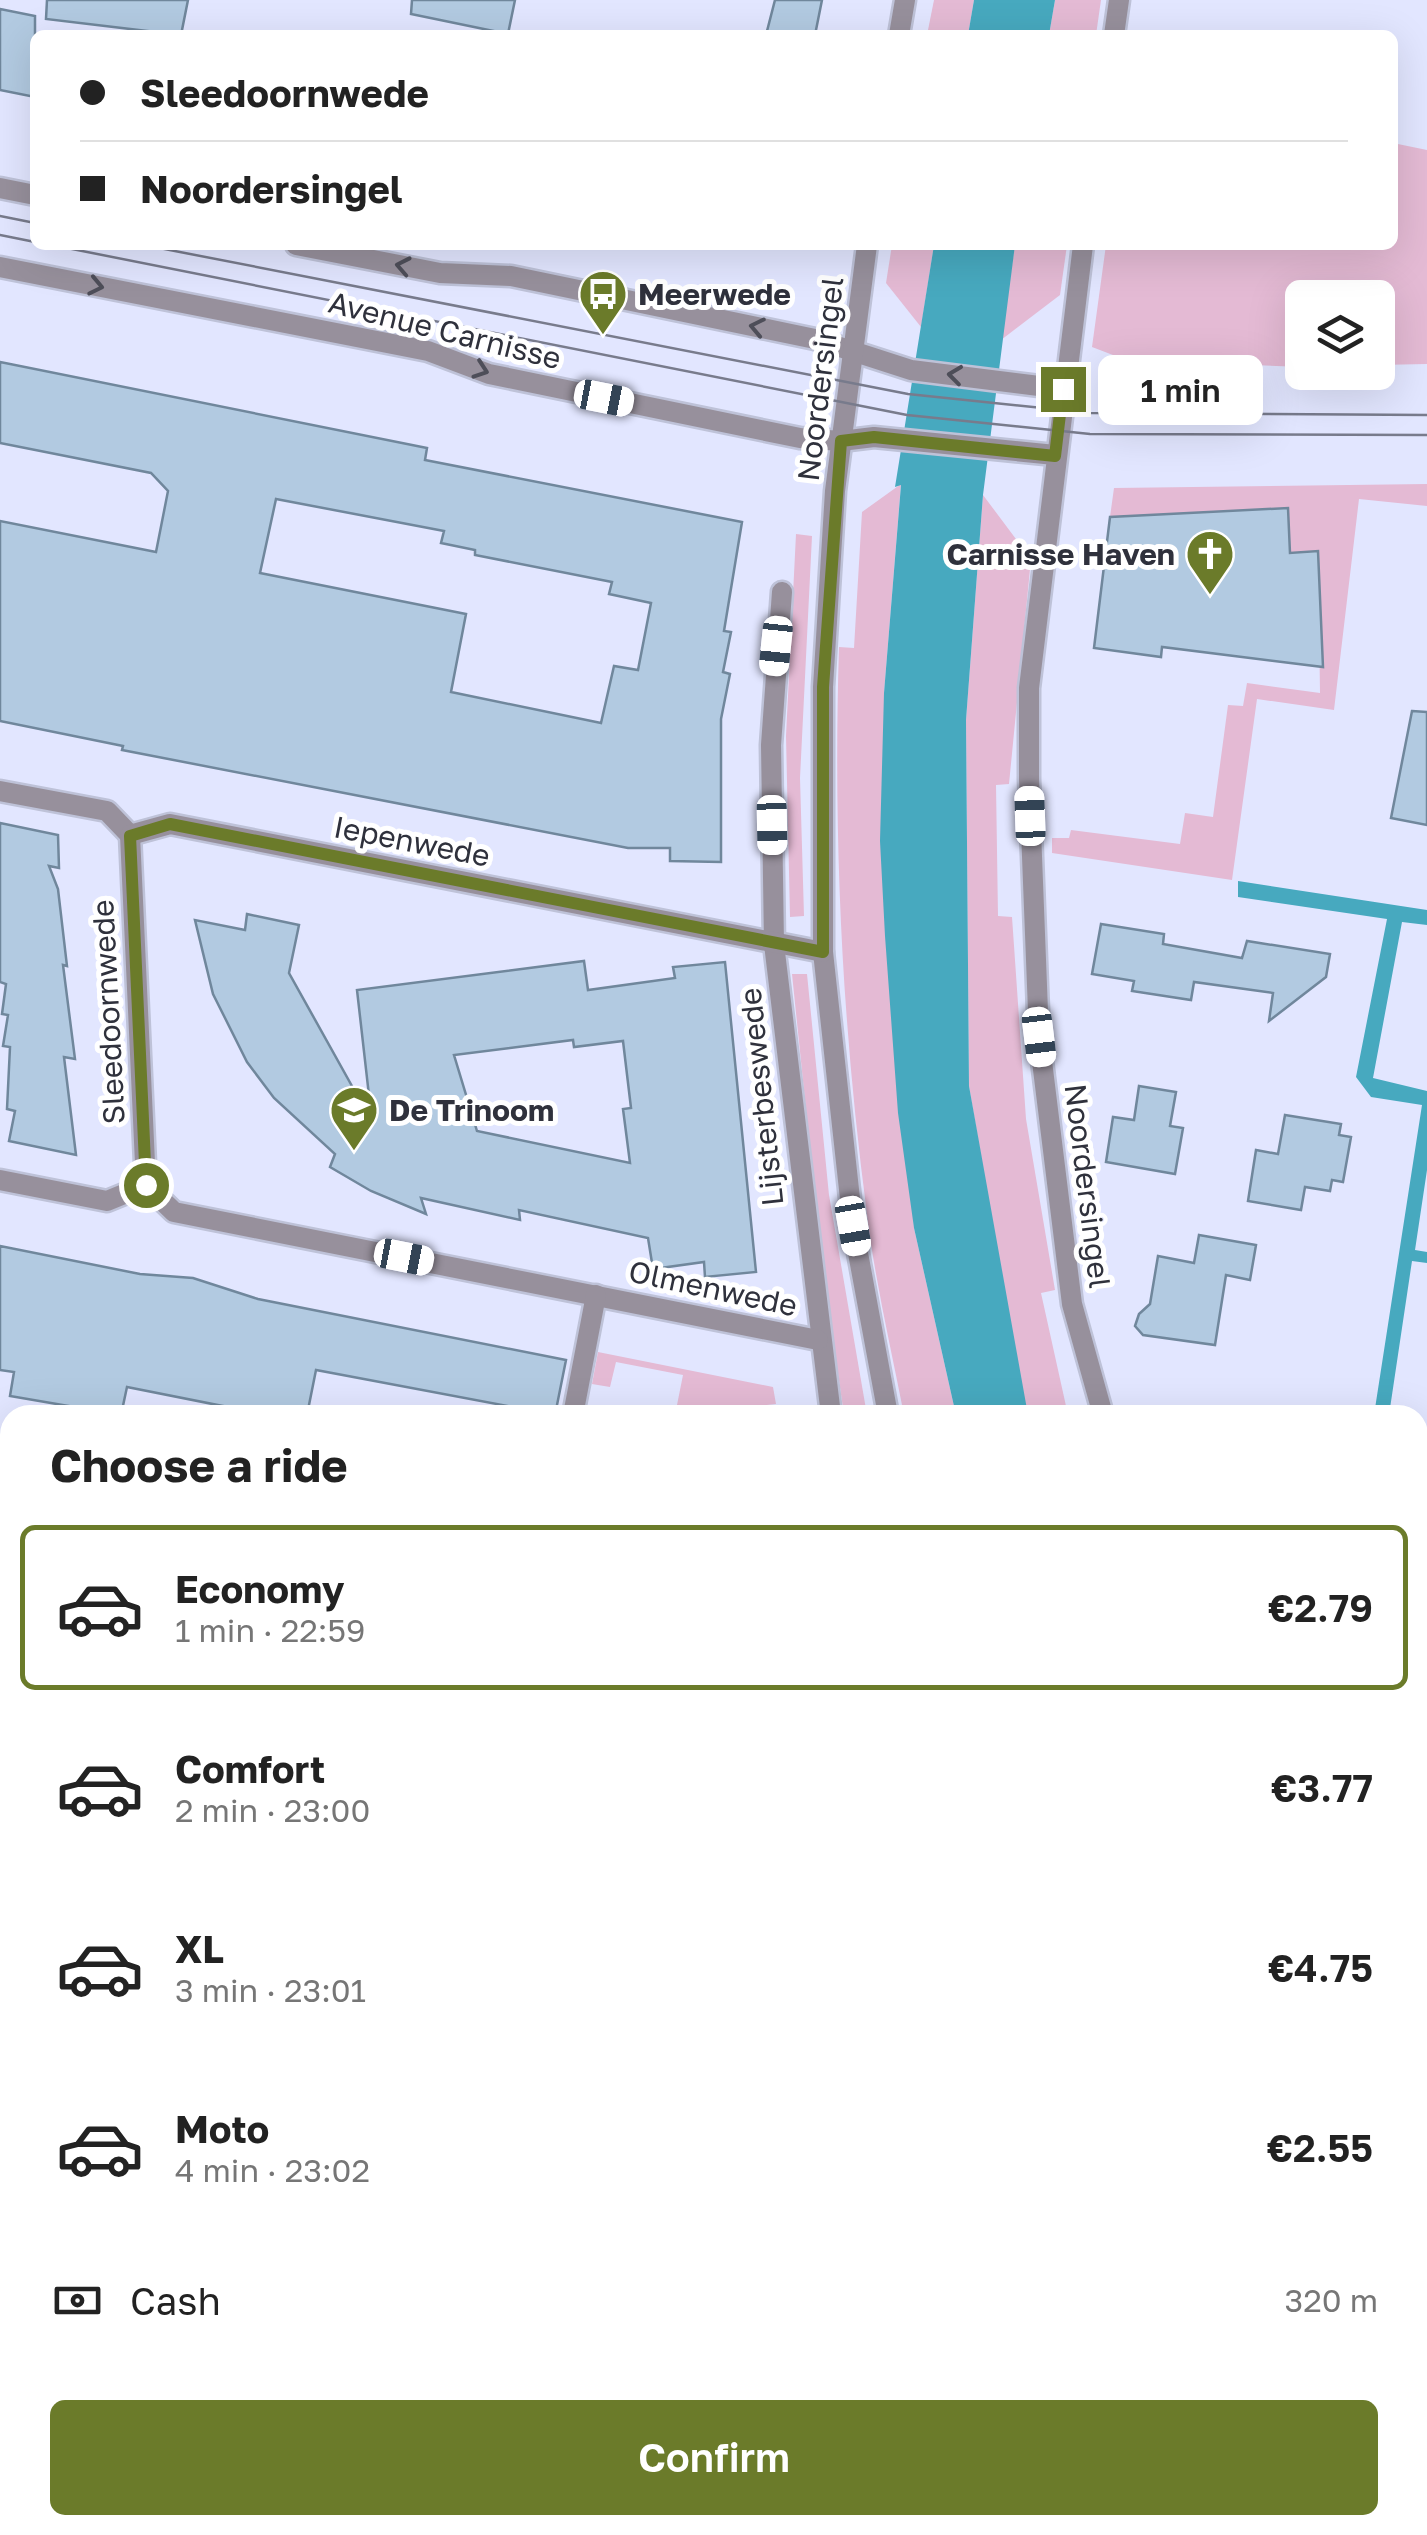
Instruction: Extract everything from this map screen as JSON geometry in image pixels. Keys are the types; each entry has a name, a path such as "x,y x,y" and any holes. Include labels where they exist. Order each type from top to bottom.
{"street":[{"path":"900,30 906,0"},
{"path":"1115,30 1119,0"},
{"path":"0,188 30,193"},
{"name":"Avenue Carnisse","path":"322,250 440,273 511,276 852,349 911,370 1063,389"},
{"name":"Noordersingel","path":"866,250 841,441 823,687 823,952 853,1226 886,1405"},
{"name":"Noordersingel","path":"1082,250 1029,688 1039,1037 1072,1304 1100,1405"},
{"name":"Avenue Carnisse","path":"0,267 428,351 489,374 800,438 903,439 1055,456"},
{"name":"Lijsterbeswede","path":"782,592 772,709 774,944 818,1340 829,1405"},
{"path":"0,791 107,811 130,836"},
{"name":"Iepenwede","path":"130,836 170,824 823,952"},
{"name":"Sleedoornwede","path":"130,836 146,1185"},
{"path":"0,1180 107,1202 146,1185"},
{"name":"Olmenwede","path":"146,1185 174,1212 818,1340"},
{"name":"Olmenwede","path":"575,1405 596,1295"}],"shaded area":[{"path":"934,0 974,0 969,30 928,30"},
{"path":"1055,0 1101,0 1097,30 1050,30"},
{"path":"1398,144 1427,150 1427,364 1395,365 1395,280 1285,280 1285,366 1126,360 1092,347 1105,250 1398,250"},
{"path":"891,250 933,250 921,327 886,283"},
{"path":"1014,250 1066,250 1060,295 1001,340"},
{"path":"901,484 884,693 914,1228 954,1405 902,1405 867,1214 851,1072 841,931 839,647 854,648 862,512"},
{"path":"1427,484 1427,506 1359,499 1334,710 1257,699 1232,880 1052,853 1052,838 1069,838 1071,830 1180,844 1185,813 1213,817 1228,705 1243,706 1247,683 1320,693 1318,552 1290,553 1288,509 1110,517 1114,488"},
{"path":"983,495 1031,559 1009,784 996,785 998,916 1012,917 1026,1119 1055,1290 1041,1293 1066,1405 1025,1405 1022,1397 969,1086 966,720"},
{"path":"796,534 812,536 800,778 804,916 790,917 786,736"},
{"path":"792,974 807,974 829,1195 865,1405 843,1405 821,1255"},
{"path":"598,1352 773,1387 776,1404 677,1405 683,1375 616,1362 610,1387 592,1384"}],"water":[{"path":"974,0 1055,0 1050,30 969,30"},
{"path":"933,250 1014,250 983,495 966,720 969,1086 1026,1405 954,1405 914,1228 898,1113 880,841 884,693 901,485 895,487"},
{"path":"1238,881 1427,910 1427,925 1402,922 1373,1078 1427,1091 1427,1170 1415,1250 1427,1252 1427,1263 1412,1261 1390,1405 1376,1405 1422,1105 1371,1097 1356,1077 1387,919 1238,897"}],"building":[{"path":"47,0 188,0 182,30 139,30 46,19"},
{"path":"412,0 515,0 509,30 489,30 411,14"},
{"path":"775,0 822,0 816,30 767,30"},
{"path":"0,9 35,16 35,30 30,30 30,96 0,90"},
{"path":"0,362 427,448 425,460 742,522 724,631 731,632 723,672 730,674 721,719 721,862 670,861 670,848 628,848 122,750 123,746 0,721 0,521 156,552 168,491 151,473 0,443","holes":["276,499 444,531 441,543 475,550 475,555 612,582 609,594 651,603 638,670 614,666 601,723 451,692 466,614 260,573"]},
{"name":"Carnisse Haven","path":"1288,508 1290,553 1318,551 1323,667 1162,647 1161,657 1094,648 1110,517"},
{"path":"1412,711 1427,712 1427,825 1391,818"},
{"path":"0,823 58,835 59,868 49,866 58,889 67,966 63,965 75,1059 64,1057 76,1155 9,1141 15,1111 7,1109 10,1047 3,1046 8,1015 2,1014 6,984 0,982"},
{"path":"247,914 299,925 289,973 372,1122 357,990 584,961 588,990 675,978 673,967 725,962 756,1272 705,1277 704,1262 653,1269 648,1238 519,1210 520,1220 421,1198 426,1214 371,1191 330,1167 335,1154 274,1098 247,1062 213,994 195,920 245,930","holes":["573,1040 574,1047 623,1041 631,1108 623,1109 630,1163 477,1131 454,1055"]},
{"path":"1101,924 1164,934 1163,944 1242,958 1247,941 1330,954 1326,977 1269,1021 1273,993 1194,982 1191,1000 1132,991 1134,981 1092,974"},
{"path":"1139,1086 1176,1092 1170,1126 1183,1128 1175,1174 1106,1162 1113,1117 1134,1120"},
{"path":"1285,1115 1341,1124 1339,1135 1351,1137 1343,1182 1332,1180 1330,1191 1305,1187 1301,1210 1248,1201 1256,1150 1278,1154"},
{"path":"1199,1235 1256,1245 1250,1280 1226,1275 1215,1345 1143,1335 1135,1326 1139,1314 1150,1304 1158,1256 1194,1263"},
{"path":"0,1246 140,1274 193,1278 258,1299 566,1360 557,1405 502,1405 316,1370 309,1405 218,1405 127,1387 123,1405 63,1405 10,1396 14,1372 0,1370"}],"tram line":[{"path":"0,216 30,222"},
{"path":"0,235 30,241"},
{"path":"77,250 907,415 1090,434 1427,435"},
{"path":"170,250 908,394 1091,413 1427,415"}],"place":[{"name":"Meerwede","path":"603,336"},
{"name":"Carnisse Haven","path":"1210,596"},
{"name":"De Trinoom","path":"354,1152"}],"route":[{"path":"146,1185 130,836 170,824 823,952 823,687 841,441 903,439 1055,456 1063,389"}]}
